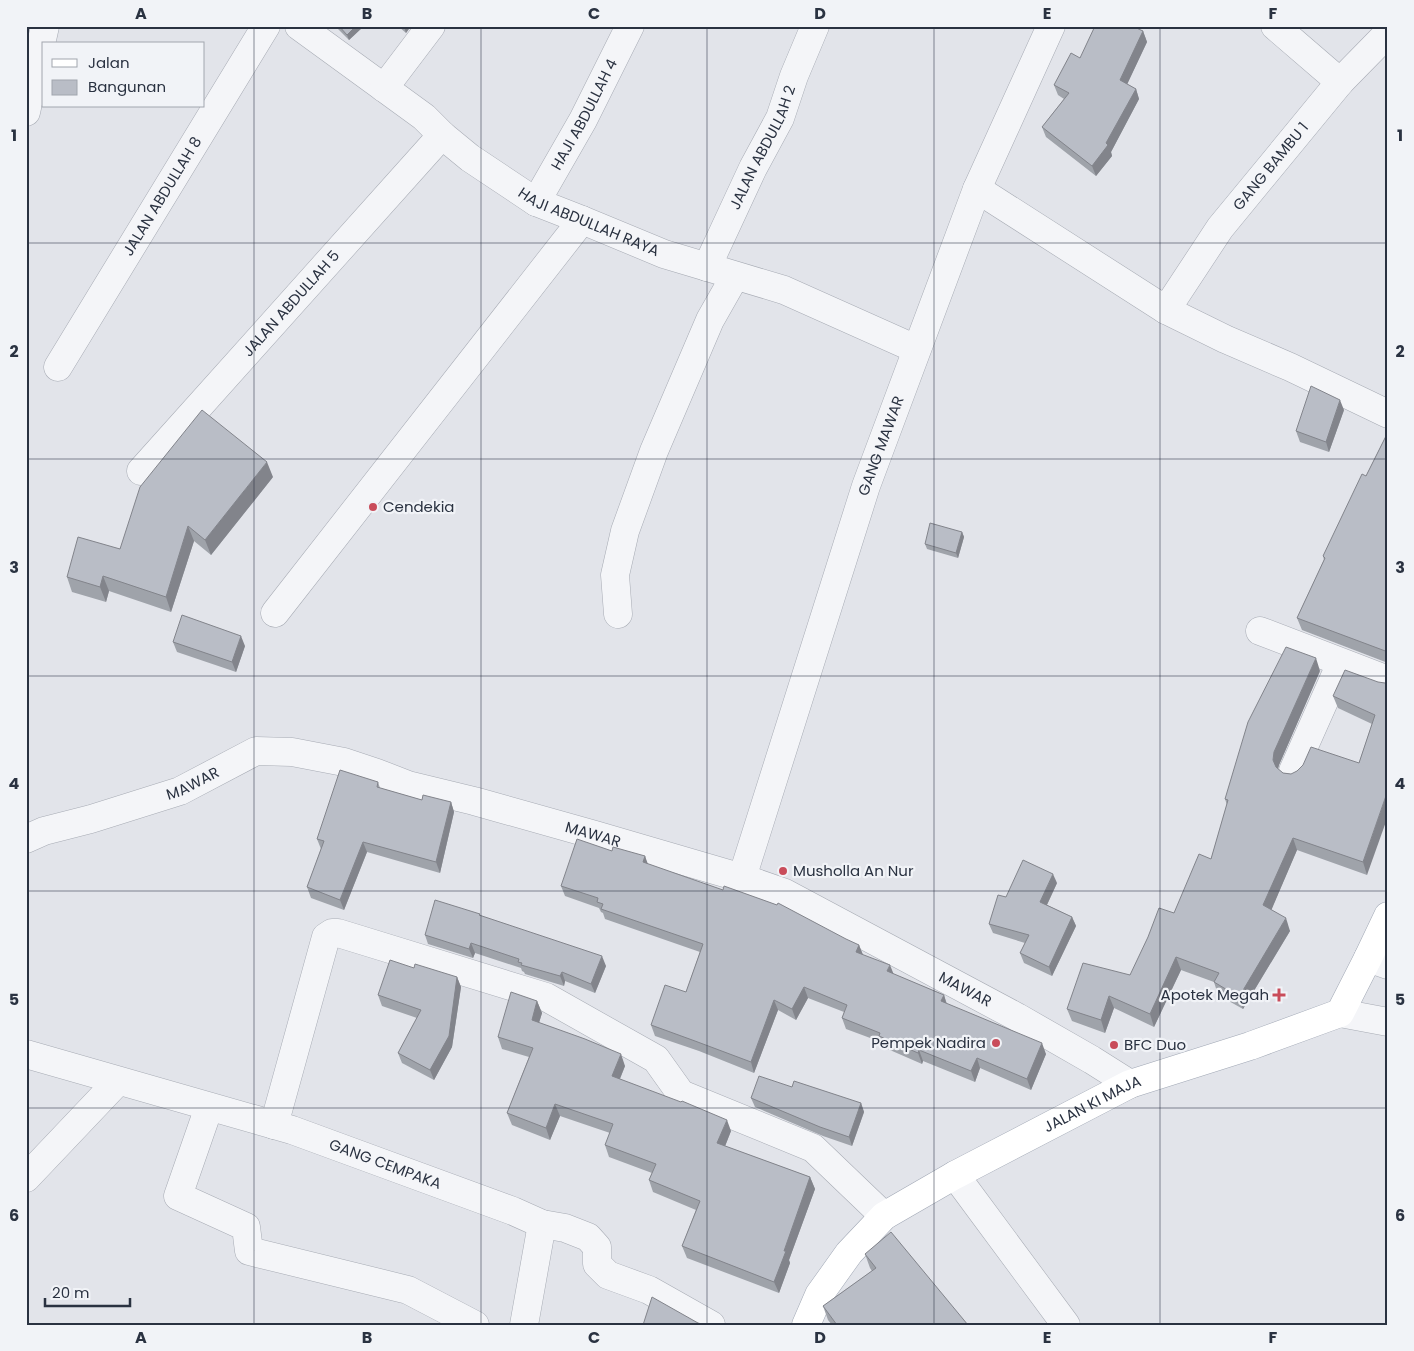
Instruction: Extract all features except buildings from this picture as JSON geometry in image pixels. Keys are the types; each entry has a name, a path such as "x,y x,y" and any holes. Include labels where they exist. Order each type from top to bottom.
{"main road":[{"path":"1340,1013 1378,962 1388,916"},
{"name":"JALAN KI MAJA","path":"806,1325 819,1295 849,1253 884,1216 954,1175 1130,1084 1250,1046 1340,1013"}],"street":[{"path":"26,112 45,26"},
{"name":"JALAN ABDULLAH 8","path":"58,367 266,26"},
{"name":"HAJI ABDULLAH RAYA","path":"299,26 424,117 470,158 536,202 664,254 784,290 916,349"},
{"path":"384,88 431,26"},
{"name":"HAJI ABDULLAH 4","path":"536,202 583,120 630,26"},
{"name":"JALAN ABDULLAH 2","path":"708,267 753,168 780,118 794,76 815,26"},
{"name":"GANG MAWAR","path":"742,878 866,486 977,189 1051,26"},
{"path":"1275,26 1340,82"},
{"name":"GANG BAMBU 1","path":"1166,310 1220,228 1340,82 1388,33"},
{"name":"JALAN ABDULLAH 5","path":"141,471 442,135"},
{"path":"977,189 1166,310 1388,414"},
{"path":"275,613 582,220"},
{"path":"618,614 615,575 625,531 654,451 710,320 735,276"},
{"path":"1260,631 1388,680"},
{"path":"1293,772 1341,663"},
{"name":"MAWAR","path":"26,839 180,791 256,751 292,752 344,762 408,785 474,801 742,878 785,893 920,964 1084,1055 1130,1084"},
{"path":"274,1125 326,937 332,933 338,933 546,997 656,1059 681,1094 813,1148 884,1216"},
{"path":"1340,1013 1388,1022"},
{"name":"GANG CEMPAKA","path":"26,1054 292,1130 513,1211 542,1224 564,1228 588,1237 597,1247 597,1264 608,1274 649,1290 711,1325"},
{"path":"26,1178 118,1081"},
{"path":"209,1107 178,1196 246,1227 249,1251 408,1290 475,1325"},
{"path":"954,1175 1066,1325"},
{"path":"524,1325 542,1224"}],"place":[{"name":"Cendekia","path":"373,507"},
{"name":"Musholla An Nur","path":"783,871"},
{"name":"Apotek Megah","path":"1279,995"},
{"name":"Pempek Nadira","path":"996,1043"},
{"name":"BFC Duo","path":"1114,1045"}]}
